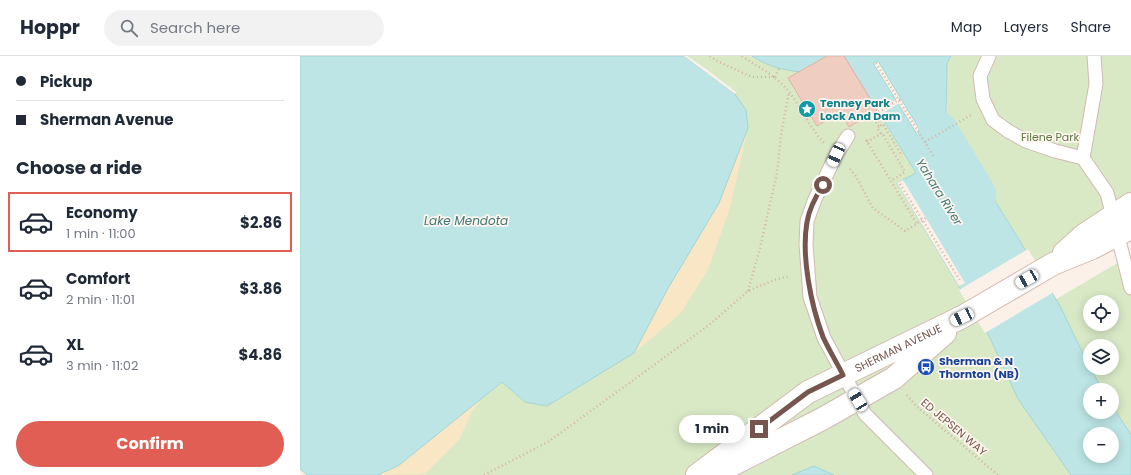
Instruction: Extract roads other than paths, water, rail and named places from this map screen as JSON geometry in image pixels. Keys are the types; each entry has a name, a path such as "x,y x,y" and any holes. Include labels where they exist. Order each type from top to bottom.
{"street":[{"name":"SHERMAN AVENUE","path":"697,475 808,392 962,317 1053,264 1084,235 1120,227 1131,204"},
{"name":"SHERMAN AVENUE","path":"712,475 858,400 894,378 962,317"}],"lane":[{"path":"989,56 980,76 983,99 993,120 1008,131 1026,141 1055,151 1083,158 1107,193 1120,227 1131,288"},
{"path":"1083,158 1096,84 1094,56"},
{"path":"848,136 836,155 815,199 807,222 806,244 810,297 824,338 865,414 926,475"}],"water":[{"name":"Lake Mendota","path":"300,56 684,56 735,94 746,110 748,128 719,203 667,290 634,353 547,406 525,402 502,382 398,466 377,475 307,475 300,469"},
{"path":"752,56 827,56 800,72 775,67"},
{"path":"844,56 951,56 947,63 946,118 949,126 926,140 878,61 873,63 933,160 936,158 928,144 937,138 944,149 948,146 942,136 951,130 1059,304 1083,354 1083,375 1094,375 1099,383 1083,383 1083,419 1119,419 1119,416 1131,435 1131,475 1071,475 1018,399 990,338 897,183 916,173"},
{"path":"814,466 834,475 792,475"}],"waterway":[{"name":"Yahara River","path":"938,132 976,195"}],"place":[{"name":"Tenney Park Lock And Dam","path":"807,109"},
{"name":"Sherman & N Thornton (NB)","path":"926,367"}],"park label":[{"name":"Filene Park","path":"1050,137"}]}
